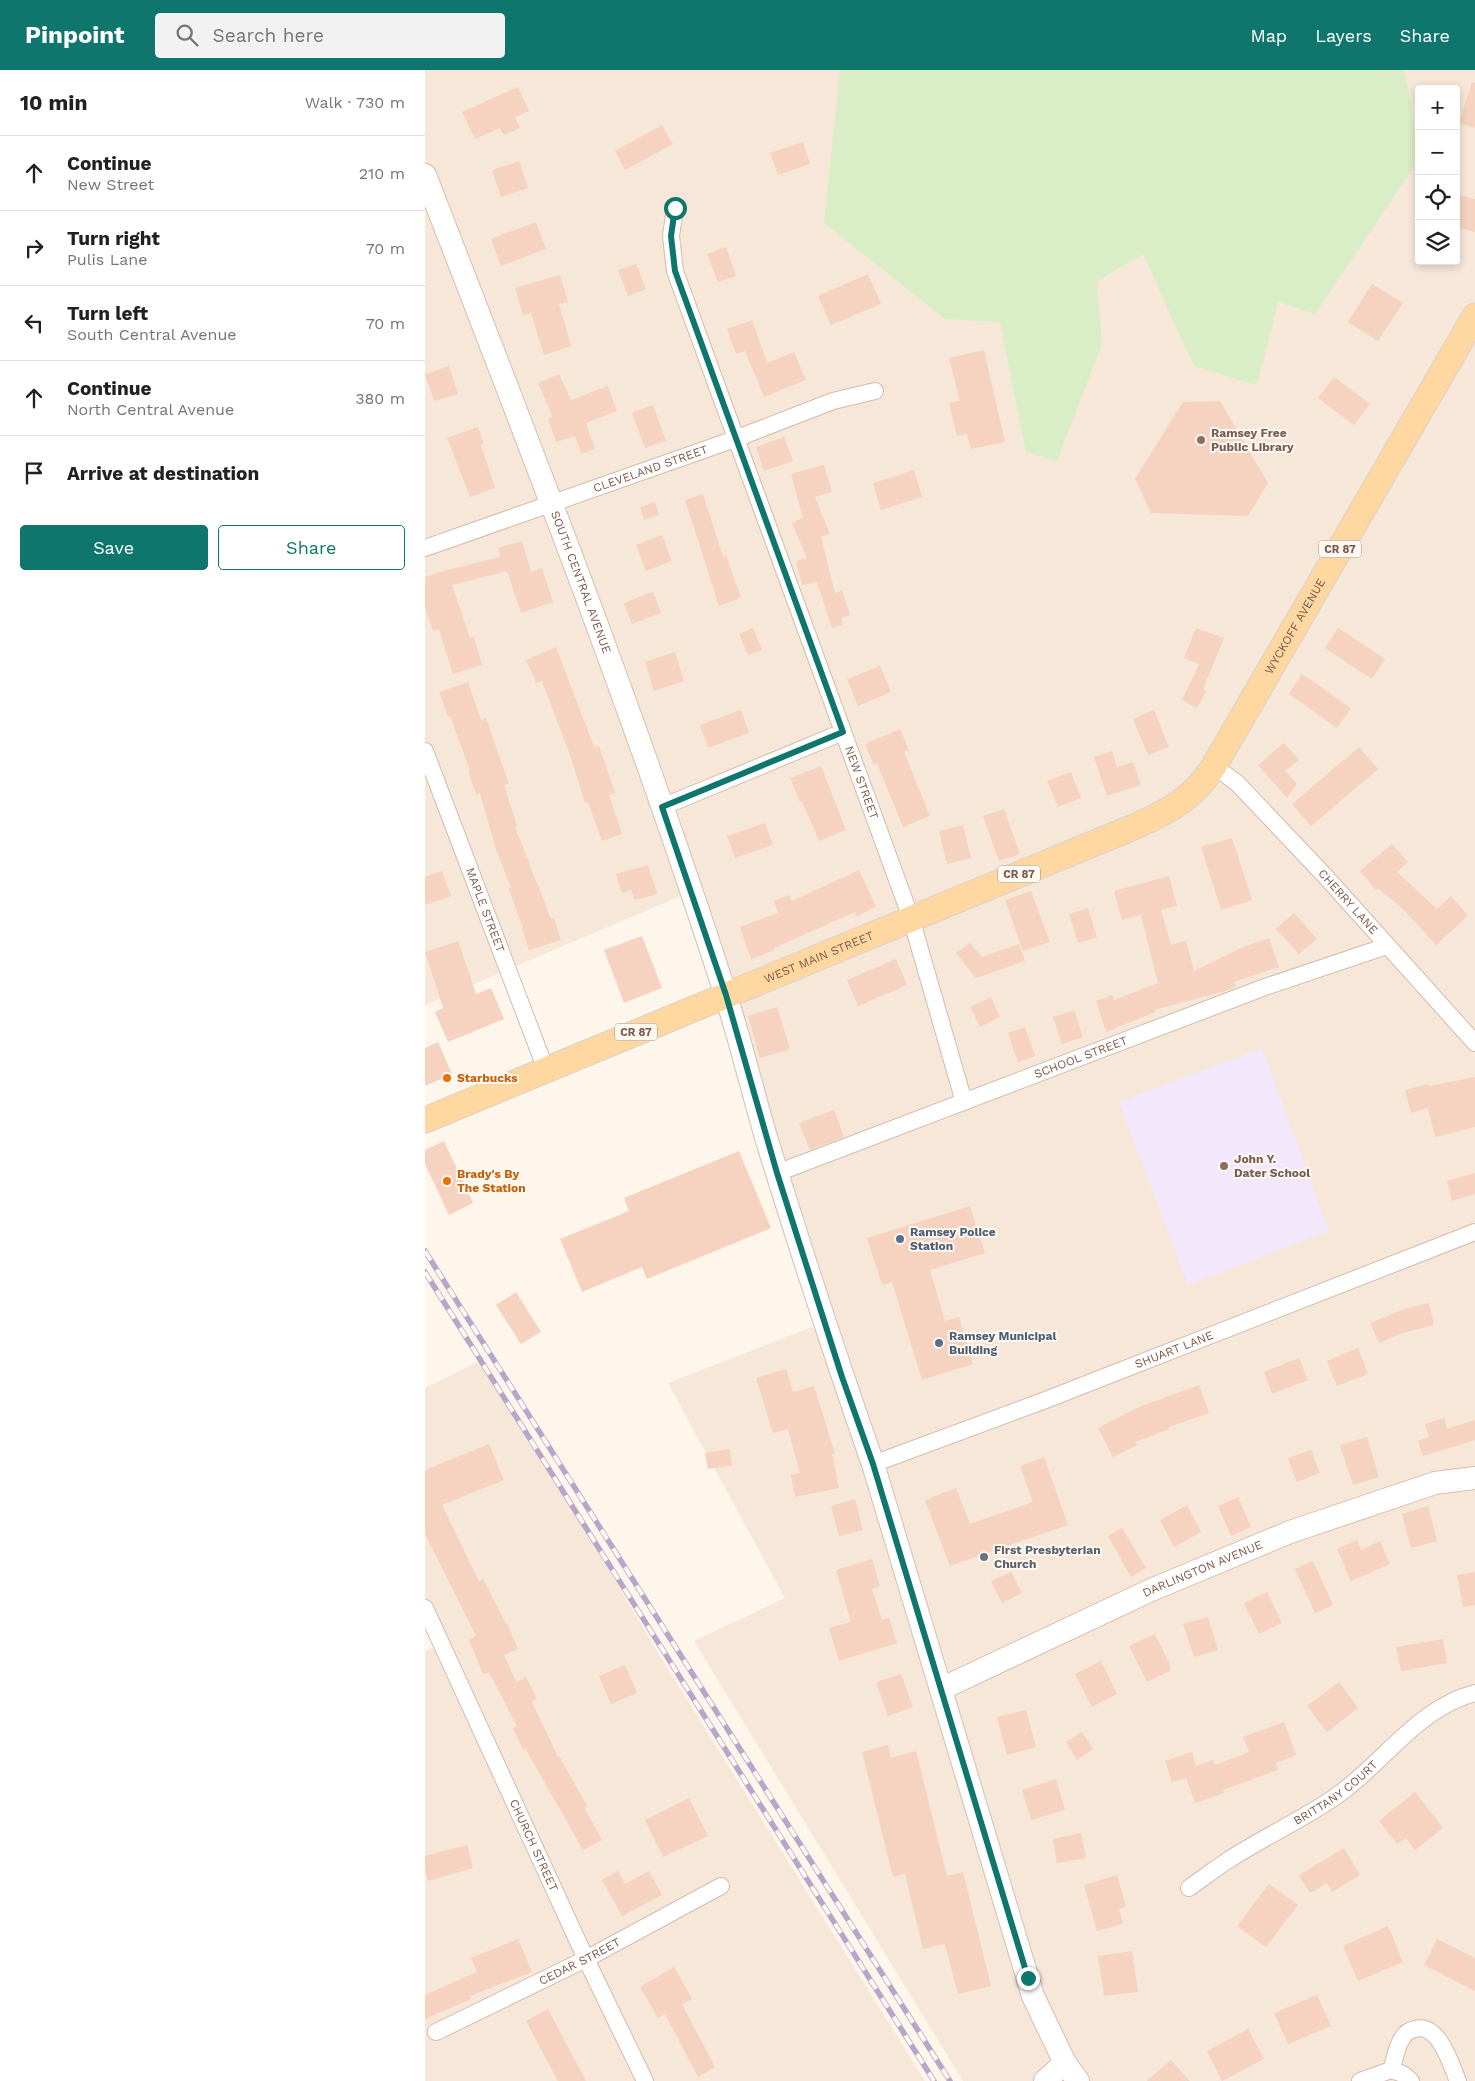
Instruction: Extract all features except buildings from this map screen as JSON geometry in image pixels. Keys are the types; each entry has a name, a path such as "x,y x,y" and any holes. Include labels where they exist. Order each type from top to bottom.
{"main road":[{"name":"SOUTH CENTRAL AVENUE","path":"425,175 552,502 662,807 726,995 777,1173 842,1377 873,1464 1033,1996 1071,2072"},
{"name":"WYCKOFF AVENUE","path":"1210,774 1475,316"},
{"name":"WEST MAIN STREET","path":"425,1120 1166,813 1188,798 1210,774"},
{"name":"DARLINGTON AVENUE","path":"941,1689 1151,1590 1290,1532 1435,1483 1475,1478"},
{"path":"1045,2081 1071,2072"}],"street":[{"name":"NEW STREET","path":"675,208 671,236 675,271 911,918 964,1102"},
{"name":"CLEVELAND STREET","path":"425,548 735,439 833,401 875,391"},
{"path":"662,807 843,732"},
{"name":"MAPLE STREET","path":"425,751 546,1070"},
{"name":"CHERRY LANE","path":"1210,774 1237,783 1326,877 1475,1043"},
{"name":"SCHOOL STREET","path":"777,1173 1265,987 1387,946"},
{"name":"SHUART LANE","path":"873,1464 1043,1402 1475,1232"},
{"name":"CHURCH STREET","path":"427,1616 586,1959 645,2081"},
{"name":"BRITTANY COURT","path":"1189,1888 1229,1860 1333,1798 1434,1711 1464,1696 1475,1693"},
{"name":"CEDAR STREET","path":"436,2032 586,1959 721,1886"},
{"path":"1391,2070 1402,2038 1409,2031 1419,2028 1429,2030 1442,2043 1459,2081"},
{"path":"1360,2081 1391,2070 1403,2074 1411,2081"}],"shaded area":[{"path":"425,70 1475,70 1475,2081 963,2081 694,1641 785,1598 668,1383 825,1322 690,892 425,1005"},
{"name":"John Y. Dater School","path":"1262,1048 1329,1231 1188,1285 1119,1102"},
{"path":"483,1359 661,1658 925,2081 425,2081 425,1651 443,1644 425,1604 425,1388"}],"green space":[{"path":"840,70 1404,70 1415,127 1415,165 1315,314 1278,302 1257,385 1194,366 1143,254 1097,281 1102,344 1057,461 1026,452 1000,322 945,319 824,223"}],"railway":[{"path":"425,1251 950,2081"},
{"path":"425,1272 934,2081"}],"place":[{"name":"Ramsey Free Public Library","path":"1201,440"},
{"name":"Starbucks","path":"447,1078"},
{"name":"John Y. Dater School","path":"1224,1166"},
{"name":"Brady's By The Station","path":"447,1181"},
{"name":"Ramsey Police Station","path":"900,1239"},
{"name":"Ramsey Municipal Building","path":"939,1343"},
{"name":"First Presbyterian Church","path":"984,1557"}],"route":[{"path":"675,208 671,236 671,251 675,271 843,732 662,807 726,995 777,1173 842,1377 873,1464 1028,1978"}]}
